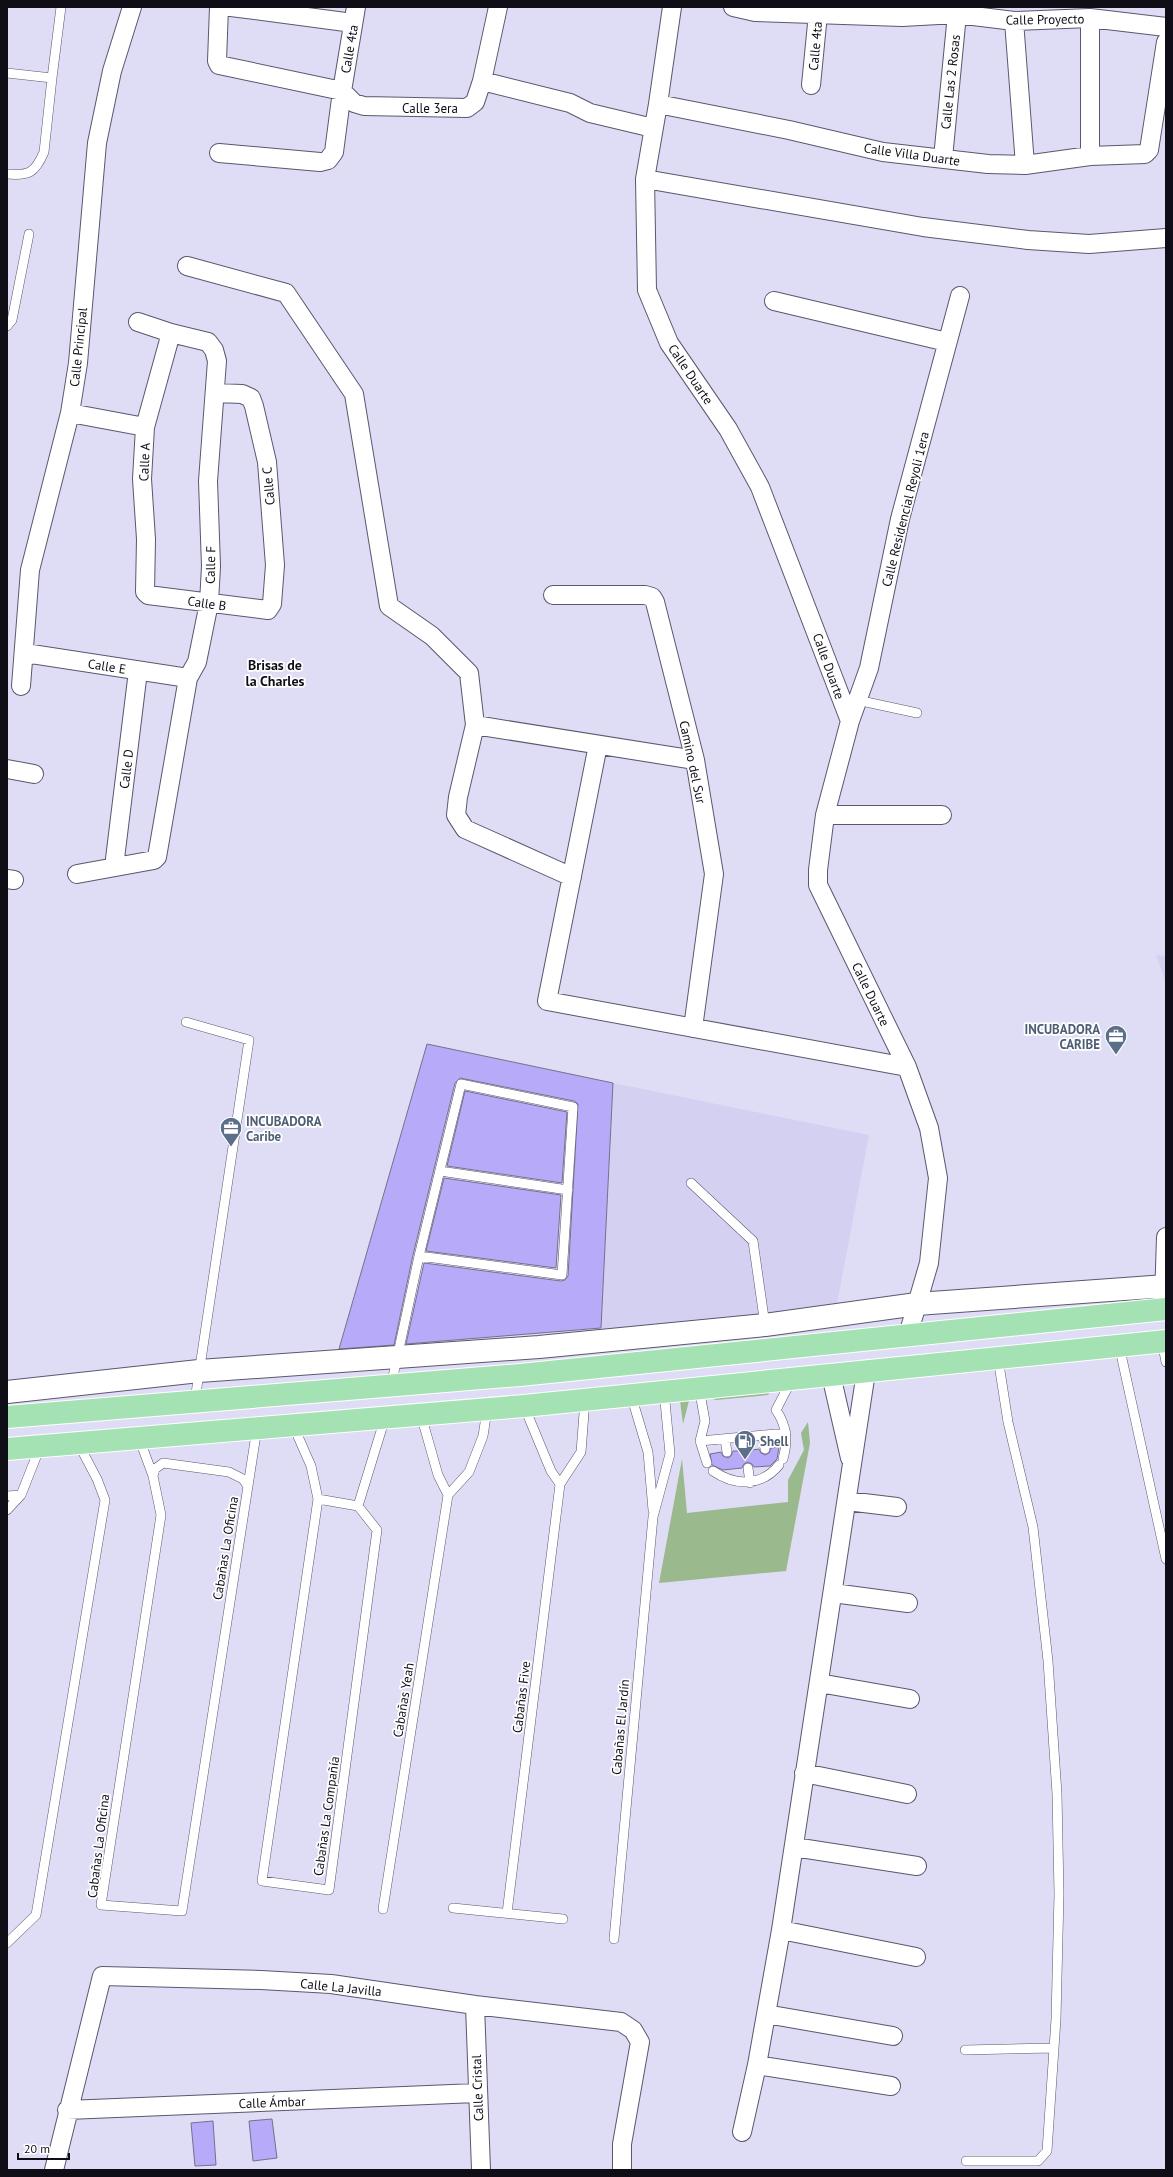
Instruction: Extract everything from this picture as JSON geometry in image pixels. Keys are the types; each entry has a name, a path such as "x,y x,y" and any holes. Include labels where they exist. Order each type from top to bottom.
{"main road":[{"path":"7,1417 195,1400 520,1375 1165,1309"},
{"path":"7,1448 138,1436 487,1410 1119,1345 1165,1348"}],"street":[{"name":"Calle Principal","path":"21,686 25,653 30,570 70,413 78,363 96,143 112,71 132,7"},
{"name":"Calle 3era","path":"219,7 217,61 224,66 342,91 354,102 364,106 467,108 475,102 482,81 498,7"},
{"path":"232,7 354,15"},
{"name":"Calle Duarte","path":"672,7 658,104 645,179 646,290 669,343 728,429 760,487 850,721 825,815 818,870 818,885 906,1068 929,1128 938,1178 929,1263 908,1335"},
{"name":"Calle Proyecto","path":"733,7 755,12 819,11 902,17 960,11 1014,22 1130,15 1166,27"},
{"name":"Calle 4ta","path":"811,86 819,11"},
{"name":"Calle Las 2 Rosas","path":"943,158 960,11"},
{"name":"Calle 4ta","path":"219,153 320,162 328,160 334,152 354,15"},
{"path":"1090,18 1090,156"},
{"path":"1014,22 1025,165"},
{"name":"Calle Villa Duarte","path":"658,104 789,130 884,152 988,164 1025,165 1090,156 1145,154 1150,150 1166,42"},
{"path":"482,81 570,103 590,113 653,128"},
{"path":"645,179 923,227 1028,240 1089,244 1166,238"},
{"path":"187,266 286,293 354,394 389,606 432,636 469,674 475,724 458,797 456,815 465,829 572,878"},
{"name":"Calle Residencial Reyoli 1era","path":"850,721 869,668 900,519 960,296"},
{"path":"774,302 947,342"},
{"name":"Calle F","path":"114,867 156,858 188,678 198,662 209,603 212,566 208,481 216,393 217,361 214,350 208,342 171,333 138,322"},
{"name":"Calle A","path":"146,593 144,589 146,539 142,480 145,427 171,333"},
{"name":"Calle C","path":"216,393 242,394 251,398 254,406 267,462 274,565 272,604 268,610"},
{"path":"70,413 145,427"},
{"name":"Calle B","path":"146,593 209,603 268,610"},
{"name":"Camino del Sur","path":"553,595 645,595 652,597 655,602 694,760 714,874 693,1028"},
{"name":"Calle E","path":"25,653 188,678"},
{"name":"Calle D","path":"114,867 138,671"},
{"path":"475,724 694,760"},
{"path":"598,744 547,1001 906,1068"},
{"path":"7,769 34,774"},
{"path":"825,815 942,815"},
{"path":"77,874 114,867"},
{"path":"1165,1309 1166,1237"},
{"path":"7,1392 199,1371 540,1347 765,1325 917,1304 1165,1286"},
{"path":"742,2132 757,2065 781,1930 866,1372"},
{"path":"831,1375 852,1468"},
{"path":"847,1501 897,1507"},
{"path":"833,1593 908,1603"},
{"path":"819,1683 910,1699"},
{"path":"804,1773 907,1794"},
{"path":"794,1847 917,1866"},
{"path":"781,1930 916,1956"},
{"name":"Calle La Javilla","path":"54,2170 67,2110 102,1976 261,1980 331,1984 475,2005 621,2022 633,2030 640,2042 622,2144 622,2170"},
{"name":"Calle Cristal","path":"475,2005 476,2093 481,2170"},
{"path":"766,2014 893,2036"},
{"path":"757,2065 891,2086"},
{"name":"Calle Ámbar","path":"67,2110 476,2093"}],"lane":[{"path":"7,174 24,175 34,169 40,162 44,152 61,7"},
{"path":"7,73 52,78"},
{"path":"7,326 12,320 29,234"},
{"path":"857,700 918,713"},
{"path":"186,1022 249,1040 195,1400"},
{"path":"391,1386 419,1256 462,1084 573,1107 562,1275 419,1256"},
{"path":"440,1171 568,1190"},
{"path":"691,1183 753,1241 765,1325"},
{"path":"1119,1345 1166,1559"},
{"path":"966,2161 1038,2161 1047,2151 1054,2048 1059,1838 1048,1661 1033,1527 1008,1422 998,1358"},
{"path":"713,1471 730,1480 750,1483 781,1462 786,1446 786,1433 782,1419 776,1410 792,1378"},
{"path":"699,1387 705,1421 700,1442 703,1456 707,1463"},
{"name":"Cabañas El Jardín","path":"653,1517 670,1454 664,1391"},
{"name":"Cabañas El Jardín","path":"614,1939 653,1517 648,1452 631,1395"},
{"name":"Cabañas Five","path":"508,1914 560,1484 581,1452 585,1400"},
{"path":"524,1406 551,1471 560,1484"},
{"path":"421,1415 438,1475 448,1495 469,1472 483,1436 487,1410"},
{"path":"318,1499 358,1506 385,1418"},
{"name":"Cabañas La Compañía","path":"293,1425 311,1466 318,1499 262,1881 329,1890 377,1530 358,1506"},
{"name":"Cabañas La Oficina","path":"138,1436 153,1476 161,1515 101,1904 182,1911 257,1428"},
{"path":"700,1442 786,1433"},
{"path":"763,1435 765,1449"},
{"path":"744,1437 746,1450"},
{"path":"725,1439 726,1452"},
{"path":"7,1943 36,1915 105,1500 97,1479 77,1442"},
{"path":"7,1510 21,1495 40,1446"},
{"name":"Cabañas La Oficina","path":"153,1476 155,1469 163,1463 229,1472 243,1479 247,1485"},
{"path":"748,1468 750,1483"},
{"path":"728,1469 730,1480"},
{"path":"7,1496 21,1495"},
{"name":"Cabañas Yeah","path":"383,1909 448,1495"},
{"path":"453,1908 563,1919"},
{"path":"965,2050 1054,2048"}],"shaded area":[{"path":"1156,955 1166,956 1166,983"},
{"path":"613,1083 869,1135 836,1309 601,1334"}],"green space":[{"path":"771,1391 768,1395 716,1400 713,1399 712,1396"},
{"path":"679,1393 690,1397 683,1424"},
{"path":"808,1422 810,1443 786,1571 659,1583 682,1459 687,1513 788,1502 788,1480 804,1450 801,1433"}],"building":[{"path":"427,1044 613,1083 601,1328 406,1344 424,1263 561,1281 565,1280 568,1276 578,1104 574,1101 460,1078 455,1083 413,1255 394,1345 339,1349"},
{"path":"465,1091 567,1112 562,1183 447,1166"},
{"path":"444,1178 561,1195 556,1268 426,1251"},
{"name":"Shell","path":"779,1447 777,1459 770,1466 754,1467 748,1462 744,1464 742,1468 723,1470 712,1465 710,1454 721,1452 723,1456 728,1458 731,1456 733,1451 740,1451 742,1454 747,1456 752,1450 759,1449 761,1453 765,1455 769,1453 771,1448"},
{"path":"272,2119 277,2158 253,2161 249,2121"},
{"path":"213,2121 216,2165 195,2166 191,2123"}],"place":[{"name":"INCUBADORA CARIBE","path":"1116,1056"},
{"name":"INCUBADORA Caribe","path":"231,1148"},
{"name":"Shell","path":"745,1460"}],"district":[{"name":"Brisas de la Charles","path":"275,674"}]}
